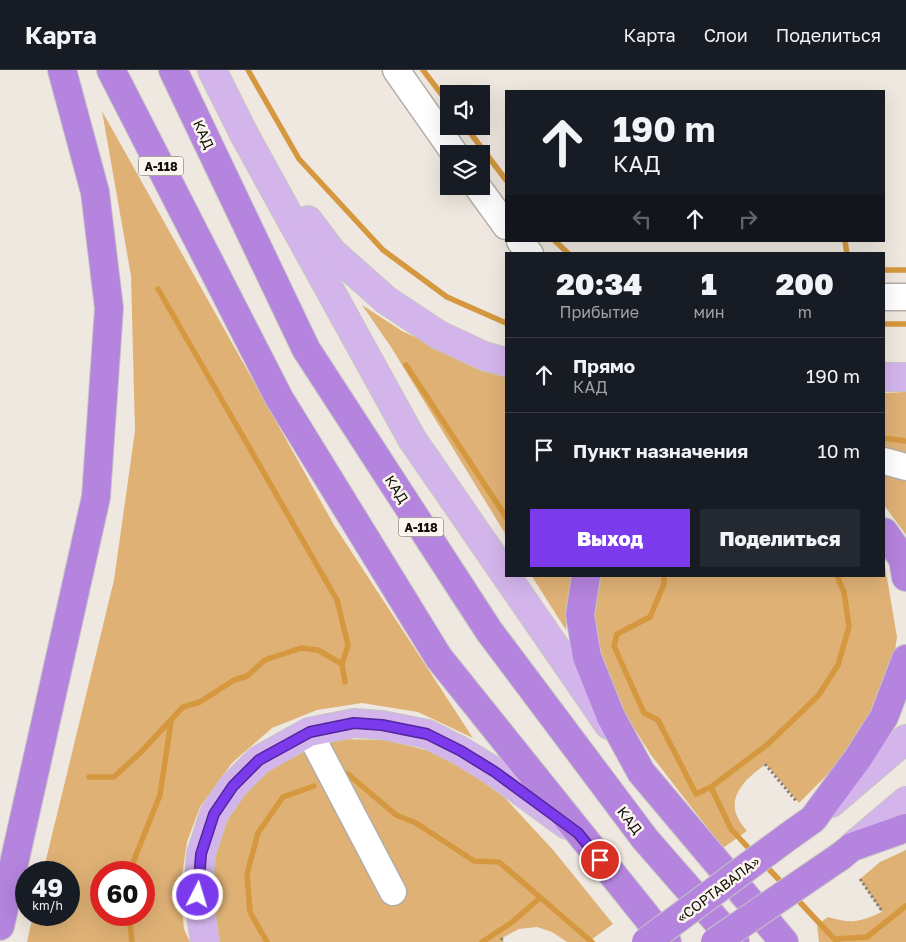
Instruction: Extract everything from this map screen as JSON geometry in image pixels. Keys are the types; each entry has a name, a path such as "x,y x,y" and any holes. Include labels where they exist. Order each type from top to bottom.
{"highway":[{"path":"0,926 96,497 109,308 95,192 62,70"},
{"name":"А-118","path":"111,70 279,398 439,658 666,942"},
{"name":"КАД","path":"173,70 311,357 489,631 645,839 735,942"},
{"path":"885,533 903,559 906,576"},
{"path":"586,577 580,615 587,657 611,717 641,772 784,942"},
{"name":"«СОРТАВАЛА»","path":"646,942 789,836 806,811 858,758 884,717 906,659"},
{"path":"715,942 847,852 906,828"}],"main road":[{"path":"212,70 245,136 412,439 505,574"},
{"path":"245,136 332,252 386,300 439,335 484,356 505,362"},
{"path":"885,377 906,377"},
{"path":"507,577 641,772"},
{"path":"205,942 198,895 201,854 214,814 233,786 259,760 310,732 354,723 382,725 427,734 461,751 495,772 578,833"},
{"path":"806,811 906,739"},
{"path":"847,852 906,800"}],"lane":[{"path":"396,70 449,145"},
{"path":"484,195 505,225"},
{"path":"521,242 528,252"},
{"path":"885,298 906,297"},
{"path":"885,461 906,467"},
{"path":"310,732 393,892"}],"path":[{"path":"765,764 806,811"},
{"path":"860,879 882,911"},
{"path":"501,938 504,942"}],"shaded area":[{"path":"102,111 334,525 473,738 418,712 362,703 317,710 272,728 232,763 200,807 187,842 180,889 184,929 190,942 27,942 31,926 80,926 80,861 46,861 114,580 135,431 131,276"},
{"path":"362,305 402,331 488,370 505,375 505,533 391,347"},
{"path":"906,392 906,459 885,453 885,393"},
{"path":"885,469 906,475 906,535 885,506"},
{"path":"885,566 897,637 889,689 853,749 799,803 766,764 753,774 741,787 735,802 738,818 747,831 723,848 651,755 612,693 592,635 594,587 599,577 885,577"},
{"path":"572,577 566,630 533,578"},
{"path":"337,739 386,740 433,752 470,772 505,798 554,851 613,924 588,942 567,942 552,932 537,927 519,929 502,938 504,942 218,942 210,919 211,859 235,803 272,762 315,744"},
{"path":"906,850 906,942 819,942 817,925 828,917 843,921 856,921 882,912 860,879 880,862"}],"waterway":[{"path":"248,70 299,159 383,250 447,297 505,323"},
{"path":"423,70 440,92"},
{"path":"472,135 505,179"},
{"path":"556,242 567,252"},
{"path":"845,242 847,252"},
{"path":"885,270 906,270"},
{"path":"158,289 337,600 348,645 342,664"},
{"path":"885,324 906,324"},
{"path":"406,365 505,515"},
{"path":"885,438 906,441"},
{"path":"664,577 664,584 650,617 617,634 614,646 644,713 658,720 696,794 711,787 768,744 818,696 838,665 849,627 844,592 837,577"},
{"path":"89,777 114,777 141,752 183,707 200,702 234,680 247,676 265,660 301,648 318,650 342,664 345,682"},
{"path":"134,861 160,795 171,721"},
{"path":"348,774 396,815 416,823 474,861 499,862 592,942"},
{"path":"267,942 250,912 247,874 258,833 283,797 314,786"},
{"path":"711,787 731,829 754,854"},
{"path":"764,864 785,886"},
{"path":"795,897 837,942"},
{"path":"482,942 511,923 540,898"},
{"path":"836,939 867,937 906,906"},
{"path":"130,926 132,942"}],"route":[{"path":"198,895 201,854 214,814 233,786 259,760 310,732 354,723 382,725 427,734 461,751 495,772 578,833 600,860"}]}
